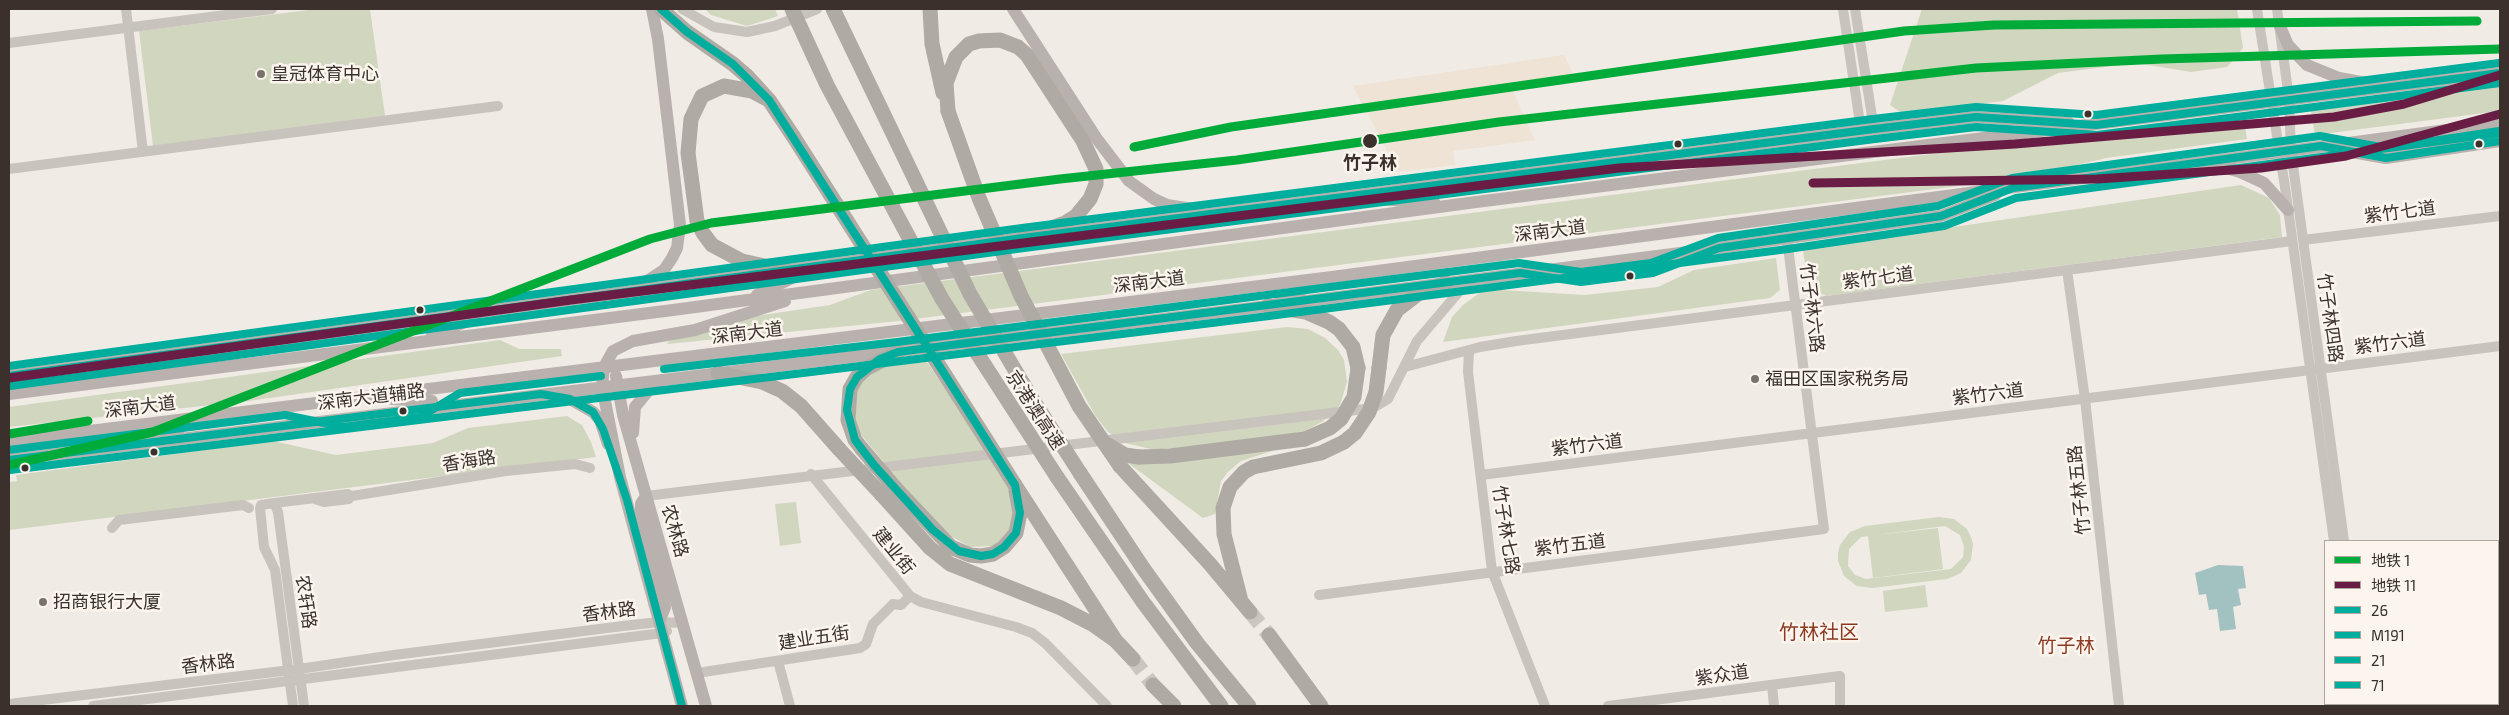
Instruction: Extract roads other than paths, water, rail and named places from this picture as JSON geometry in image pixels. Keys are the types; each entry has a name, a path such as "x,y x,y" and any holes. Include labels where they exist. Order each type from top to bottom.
{"highway":[{"path":"661,9 687,32 733,64 769,100 1116,641 1133,659"},
{"name":"京港澳高速","path":"792,9 827,86 942,299 1057,477 1149,609 1221,706"},
{"name":"京港澳高速","path":"833,9 970,294 1031,397 1142,568 1191,635 1249,706"},
{"path":"930,9 932,44 948,111 979,198 1022,296 1051,356 1097,433 1120,466 1245,607 1224,534 1223,508 1230,487 1244,472 1253,467 1321,453 1344,442 1355,433 1369,412 1376,392 1383,335 1398,310 1419,293 1446,283"},
{"path":"948,111 946,84 952,64 969,44 990,40 1010,43 1028,55 1068,106 1093,161 1096,184 1094,192 1084,207 1065,223 1023,238"},
{"path":"769,100 752,90 724,86 702,96 691,119 688,153 695,207 700,227 712,245 742,261 787,271"},
{"path":"1097,433 1115,450 1139,457 1170,456 1305,439 1330,428 1341,419 1354,397 1358,368 1353,347 1339,329 1330,322 1306,312 1268,306"},
{"path":"898,352 866,368 857,376 850,389 847,410 848,420 855,440 898,491 952,546 970,555 981,556 993,554 1004,547 1016,533 1020,513 1015,485"},
{"path":"718,373 762,382 782,391 801,406 930,548 950,564 1061,608 1092,624 1116,641"},
{"path":"1269,636 1321,706"},
{"path":"1153,685 1174,706"}],"main road":[{"path":"632,291 664,270 672,258 679,236 679,206 652,9"},
{"path":"1013,9 1068,106 1129,181 1154,199 1180,208 1226,212"},
{"path":"2279,24 2288,45 2296,56 2321,72 2360,83 2412,83"},
{"name":"深南大道","path":"9,394 739,302 1476,202 2096,125 2500,72"},
{"path":"9,376 1023,238 1868,129 1989,117 2096,125"},
{"name":"深南大道","path":"9,441 1332,277 2500,123"},
{"path":"2321,146 2386,158 2500,141"},
{"path":"2206,163 2240,172 2264,183 2288,210"},
{"name":"深南大道辅路","path":"9,460 462,403 898,352 1787,239 1941,216 2013,188"},
{"path":"1327,199 1476,202"},
{"path":"739,302 779,285 816,266"},
{"path":"1268,306 1308,286 1332,277"},
{"name":"深南大道","path":"604,367 613,352 633,341 695,330 816,291"},
{"path":"414,342 497,310"},
{"path":"130,360 219,367"},
{"name":"农林路","path":"619,365 616,374 616,385 706,706"},
{"path":"604,367 602,386 620,477 682,706"},
{"path":"632,443 635,407 652,385 665,379"},
{"path":"540,394 570,400 593,412 600,420 620,477"},
{"path":"359,397 462,403"},
{"path":"114,428 202,435"},
{"path":"646,496 641,504 641,512 665,608 660,628"}],"street":[{"path":"126,9 143,152"},
{"path":"9,43 272,9"},
{"path":"682,9 714,28 747,32 775,26 817,9"},
{"path":"1843,9 1868,129"},
{"path":"1855,9 1868,129"},
{"name":"竹子林四路","path":"2257,9 2271,101 2285,152 2298,241 2315,369 2334,540"},
{"name":"竹子林四路","path":"2277,9 2289,99 2285,152 2288,210 2298,241"},
{"path":"9,169 498,106"},
{"name":"紫竹七道","path":"1405,367 1516,341 2500,216"},
{"name":"竹子林六路","path":"1787,239 1824,529"},
{"name":"竹子林五路","path":"2067,270 2085,399 2119,706"},
{"path":"646,496 811,474 1373,408 1388,399 1417,341 1468,280"},
{"name":"紫竹六道","path":"1481,475 2500,346"},
{"name":"竹子林七路","path":"1469,351 1468,366 1492,571 1545,706"},
{"name":"竹子林四路","path":"2315,369 2344,540"},
{"name":"香海路","path":"352,496 401,487 491,476 506,471 575,464 590,468"},
{"name":"建业街","path":"811,474 910,596 921,602 1016,626 1032,633 1045,643 1107,706"},
{"path":"277,505 312,498"},
{"path":"112,528 119,520 243,505 249,508"},
{"name":"农轩路","path":"277,672 282,667 273,578 266,569 261,509 277,505 294,670 290,682 293,706"},
{"name":"紫竹五道","path":"1319,595 1824,529"},
{"name":"农轩路","path":"264,547 275,570 294,670 300,681 304,706"},
{"name":"建业五街","path":"697,674 860,648 866,644 873,624 892,604 901,605 910,596"},
{"name":"香林路","path":"93,706 515,652 682,623"},
{"name":"香林路","path":"9,704 294,670 519,639 660,628"},
{"path":"515,652 519,639"},
{"path":"507,641 515,652"},
{"path":"478,645 479,656"},
{"path":"778,661 790,706"},
{"name":"紫众道","path":"1608,706 1840,676 1840,706"},
{"path":"1772,685 1774,706"}],"water":[{"path":"2218,565 2243,566 2246,588 2238,589 2241,605 2233,607 2236,629 2220,631 2217,609 2209,610 2206,594 2199,595 2195,573"}],"tunnel":[{"path":"1250,612 1269,635"},
{"path":"1133,659 1153,685"}],"metro line":[{"name":"1","path":"1134,147 1231,127 1904,31 1994,25 2477,21"},
{"name":"1","path":"9,465 153,432 650,239 711,223 1060,179 1237,160 1499,122 1976,68 2162,59 2500,49"},
{"name":"11","path":"9,378 571,300 1619,168 2015,144 2334,117 2404,104 2500,75"},
{"name":"11","path":"1813,183 2097,179 2261,168 2346,156 2500,114"},
{"name":"1","path":"9,434 88,421"}],"place":[{"name":"皇冠体育中心","path":"261,74"},
{"name":"竹子林","path":"1370,141"},
{"name":"福田区国家税务局","path":"1755,379"},
{"name":"招商银行大厦","path":"43,602"}],"district":[{"name":"竹林社区","path":"1819,632"},
{"name":"竹子林","path":"2066,646"}]}
